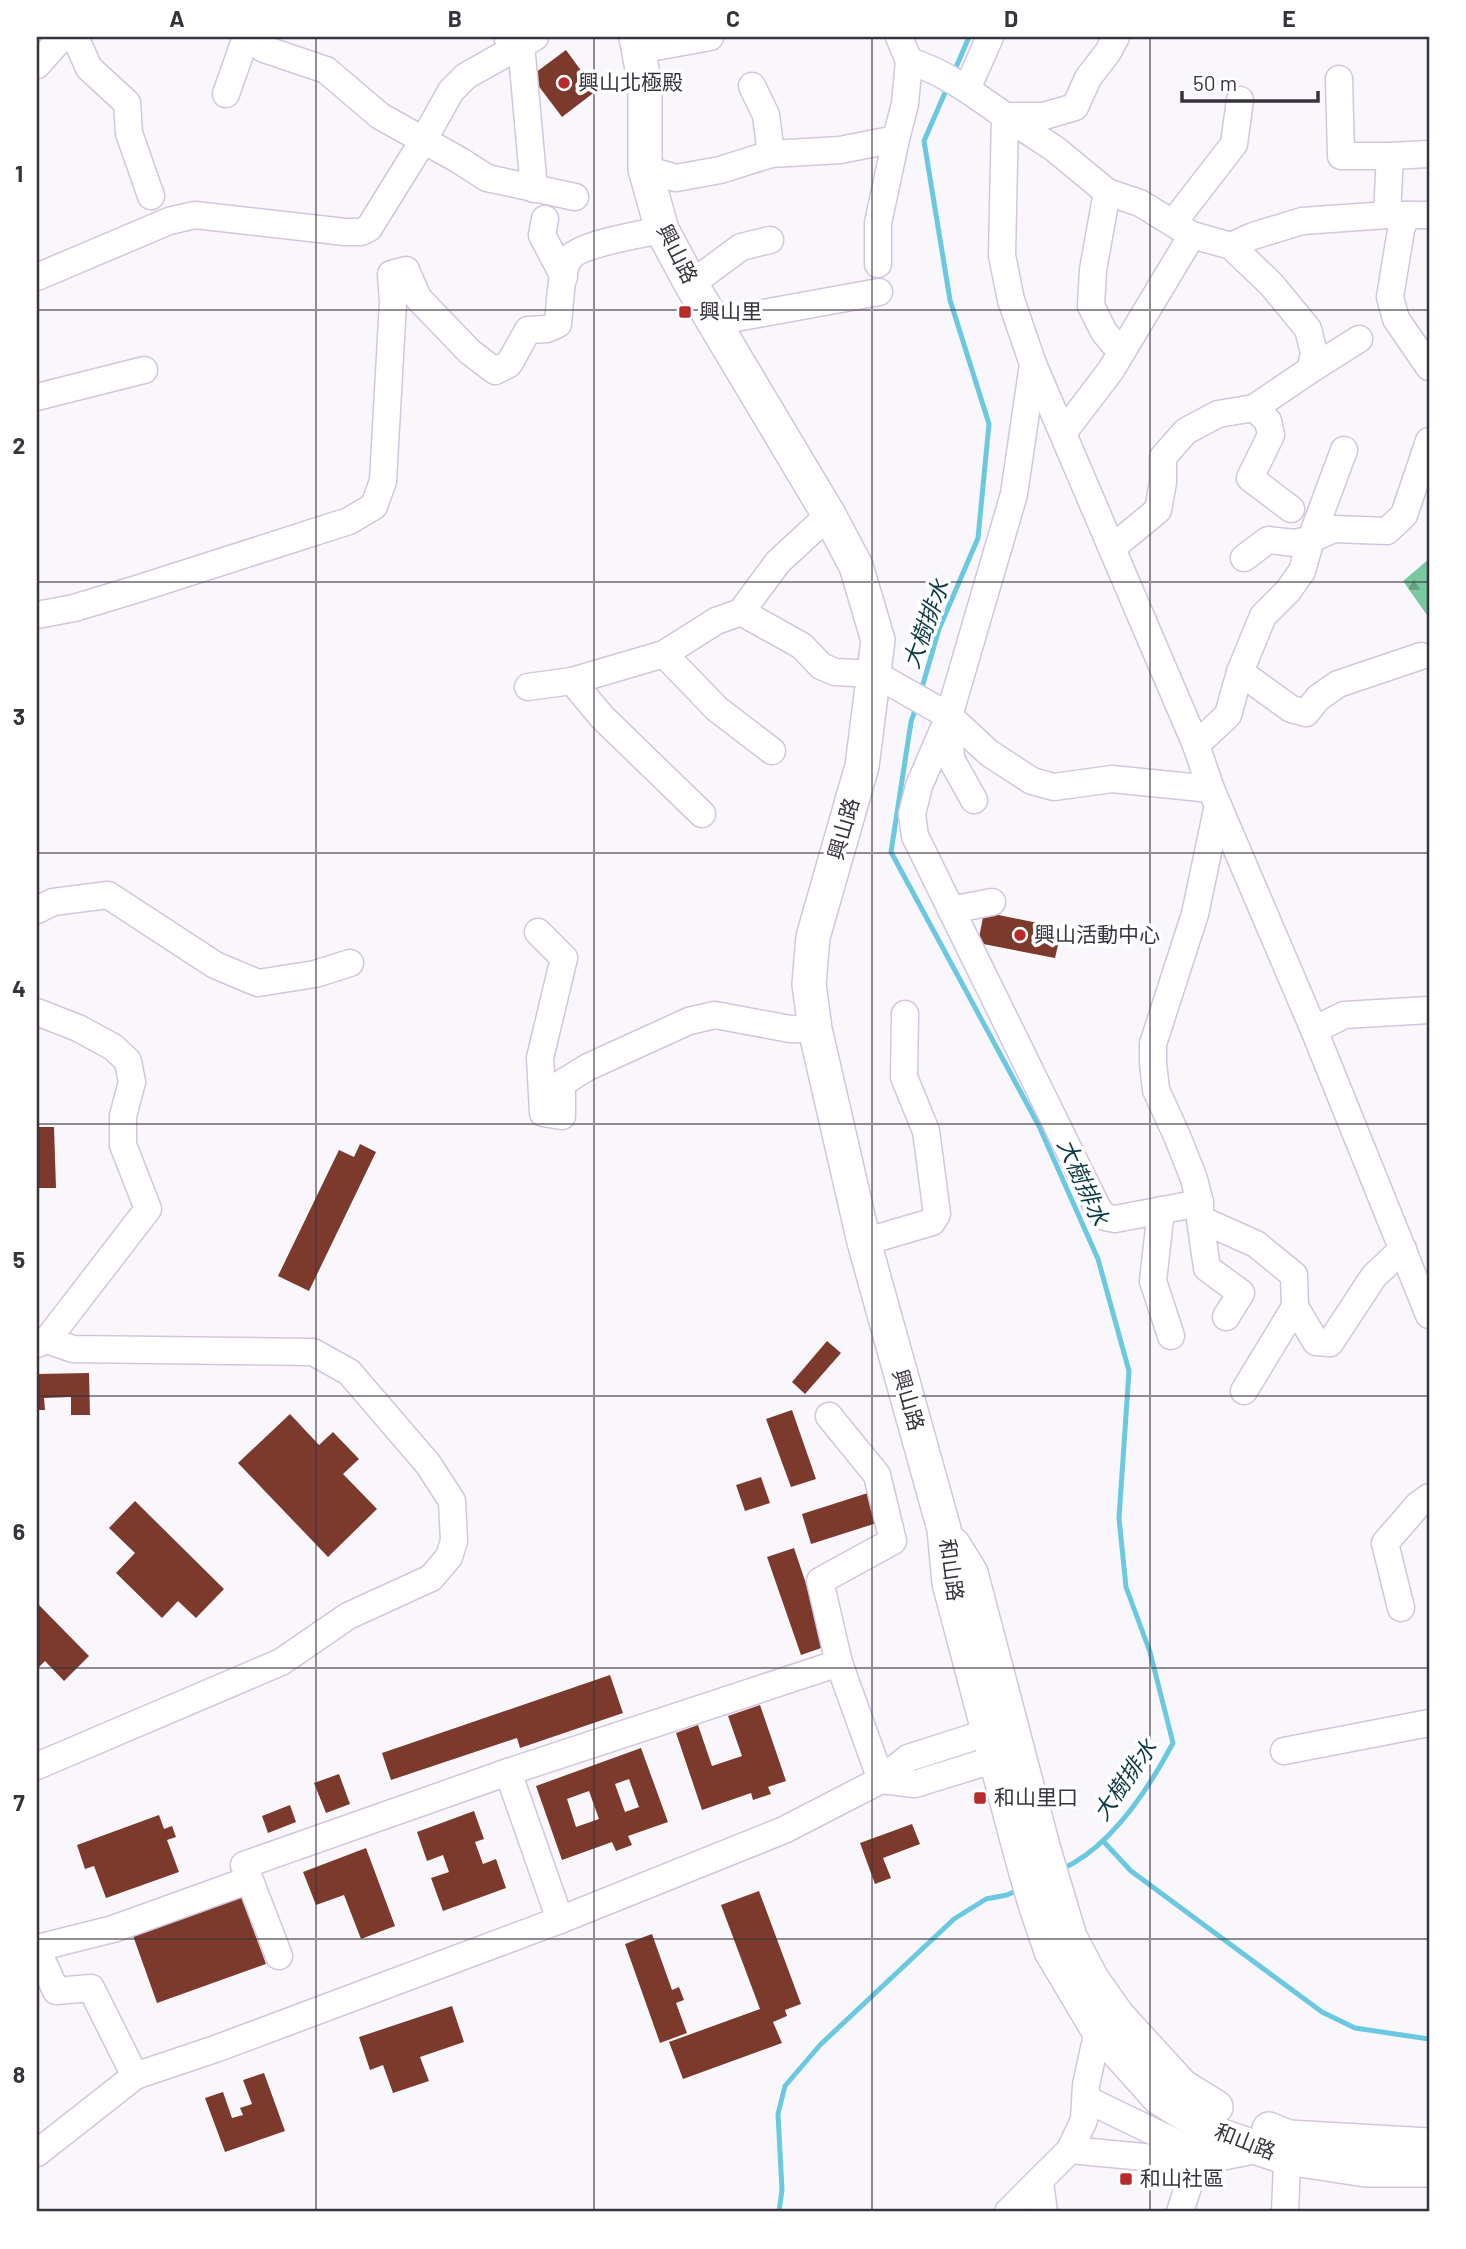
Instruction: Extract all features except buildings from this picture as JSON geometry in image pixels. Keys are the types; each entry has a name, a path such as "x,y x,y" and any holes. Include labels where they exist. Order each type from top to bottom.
{"main road":[{"name":"興山路","path":"637,43 645,85 645,169 662,230 691,284 829,515 856,566 888,681 813,937 809,984 815,1029 864,1242 944,1529"},
{"name":"和山路","path":"944,1529 971,1573 1000,1743 1047,1903 1070,1937 1092,1979 1108,2023 1182,2086 1276,2143 1366,2170 1429,2170"},
{"name":"和山路","path":"1276,2143 1429,2145"}],"street":[{"path":"37,65 62,37"},
{"path":"75,37 89,68 127,103 129,133 151,195"},
{"path":"226,94 246,37 264,49 326,70 380,116 487,178 575,197"},
{"path":"637,43 710,37"},
{"path":"964,86 990,37"},
{"path":"1005,116 1044,116 1075,107 1088,78 1116,37"},
{"path":"37,277 169,221 195,215 361,232 369,228 451,91 466,76 520,39 534,189"},
{"path":"878,264 878,223 905,104 911,54 964,86 1055,149 1107,192 1140,203 1183,229 1231,246 1271,284 1308,330 1314,353 1310,370"},
{"path":"1339,79 1342,156 1429,154"},
{"path":"752,86 766,114 771,154"},
{"path":"1063,433 1111,370 1183,229 1234,144 1240,100"},
{"path":"1005,116 1002,255 1011,300 1034,365 1196,745 1214,797 1314,1030 1403,1249 1422,1278 1429,1315"},
{"path":"645,169 676,178 720,170 771,154 840,150 896,139"},
{"path":"1390,156 1407,215 1401,230 1390,297 1396,319 1429,367"},
{"path":"1107,192 1093,270 1091,306 1104,332 1121,352"},
{"path":"1231,246 1253,236 1302,221 1407,215"},
{"path":"545,219 542,234 564,277"},
{"path":"37,615 75,608 349,521 374,506 383,481 393,302 391,274 406,270 418,298 470,352 495,371 509,364 528,330 547,329 558,324 568,260 580,250 662,230"},
{"path":"691,284 741,247 770,240"},
{"path":"714,322 879,292"},
{"path":"1112,548 1158,510 1163,482 1163,457 1186,430 1218,414 1254,408 1359,339"},
{"path":"1034,365 1014,494 949,716 919,786 912,814 915,836 1098,1209 1105,1217 1115,1219 1161,1210 1200,1211 1256,1244 1294,1275 1295,1307 1316,1342 1330,1343 1374,1276 1403,1249"},
{"path":"37,397 144,370"},
{"path":"1254,408 1268,421 1271,435 1250,478 1291,509"},
{"path":"1244,558 1268,540 1295,543 1334,529 1387,531 1404,515 1429,441"},
{"path":"1196,745 1228,715 1240,672 1263,616 1288,591 1302,571 1343,450"},
{"path":"528,687 572,681 664,654 716,621 740,612 778,562 829,515"},
{"path":"740,612 802,646 821,666 835,672 888,681 949,716 989,753 1032,781 1054,787 1112,779 1214,797"},
{"path":"664,654 717,709 772,751"},
{"path":"1240,672 1291,709 1306,713 1318,698 1338,684 1421,656"},
{"path":"572,681 602,717 702,814"},
{"path":"949,716 951,759 974,800"},
{"path":"1214,797 1195,914 1153,1044 1153,1063 1156,1090 1194,1179 1207,1268 1241,1293 1226,1317"},
{"path":"37,910 53,902 108,895 215,965 258,983 315,974 350,963"},
{"path":"951,910 992,902"},
{"path":"538,932 564,958 540,1058 543,1113 562,1116 562,1083 588,1067 689,1021 715,1015 790,1028 815,1029"},
{"path":"1314,1030 1344,1015 1429,1010"},
{"path":"37,1012 78,1028 113,1047 128,1060 132,1082 123,1116 123,1145 148,1209 42,1342 73,1349 313,1352 349,1372 428,1464 452,1502 454,1541 449,1557 431,1578 348,1616 281,1662 37,1766"},
{"path":"864,1242 932,1222 937,1214 926,1131 904,1077 905,1014"},
{"path":"1161,1210 1153,1281 1171,1336"},
{"path":"1244,1391 1295,1307"},
{"path":"829,1416 877,1475 893,1541 820,1581 839,1663 881,1780"},
{"path":"1401,1608 1385,1543 1418,1505 1429,1497"},
{"path":"279,1956 244,1865 508,1772 839,1663"},
{"path":"1284,1751 1429,1723"},
{"path":"37,2153 135,2076 218,2049 560,1920 784,1830 881,1780 908,1758 1000,1743"},
{"path":"508,1772 560,1920"},
{"path":"135,2076 91,1988 56,1991 37,1948 113,1929 249,1880"},
{"path":"1008,2212 1040,2183 1070,2150 1084,2120 1086,2085 1108,2023"},
{"path":"1086,2099 1181,2145 1276,2143"},
{"path":"1070,2150 1196,2162 1276,2143"},
{"path":"1276,2143 1285,2212"},
{"path":"1180,2212 1196,2162"},
{"path":"1040,2183 1044,2212"}],"green space":[{"path":"1429,559 1429,618 1403,581"}],"waterway":[{"name":"大樹排水","path":"954,72 969,37"},
{"name":"大樹排水","path":"921,691 939,629 978,538 989,424 950,300 924,141 947,88"},
{"name":"大樹排水","path":"916,707 911,722 891,852 1039,1126 1098,1259 1129,1371 1119,1518 1126,1587 1150,1652 1173,1743 1140,1798 1112,1832 1097,1847 1062,1869"},
{"path":"1104,1842 1131,1871 1322,2012 1355,2028 1429,2039"},
{"name":"大樹排水","path":"779,2212 782,2190 778,2114 785,2086 820,2045 954,1919 986,1899 1018,1890"}],"place":[{"name":"興山北極殿","path":"564,83"},
{"name":"興山里","path":"685,312"},
{"name":"興山活動中心","path":"1020,935"},
{"name":"和山里口","path":"980,1798"},
{"name":"和山社區","path":"1126,2179"}]}
